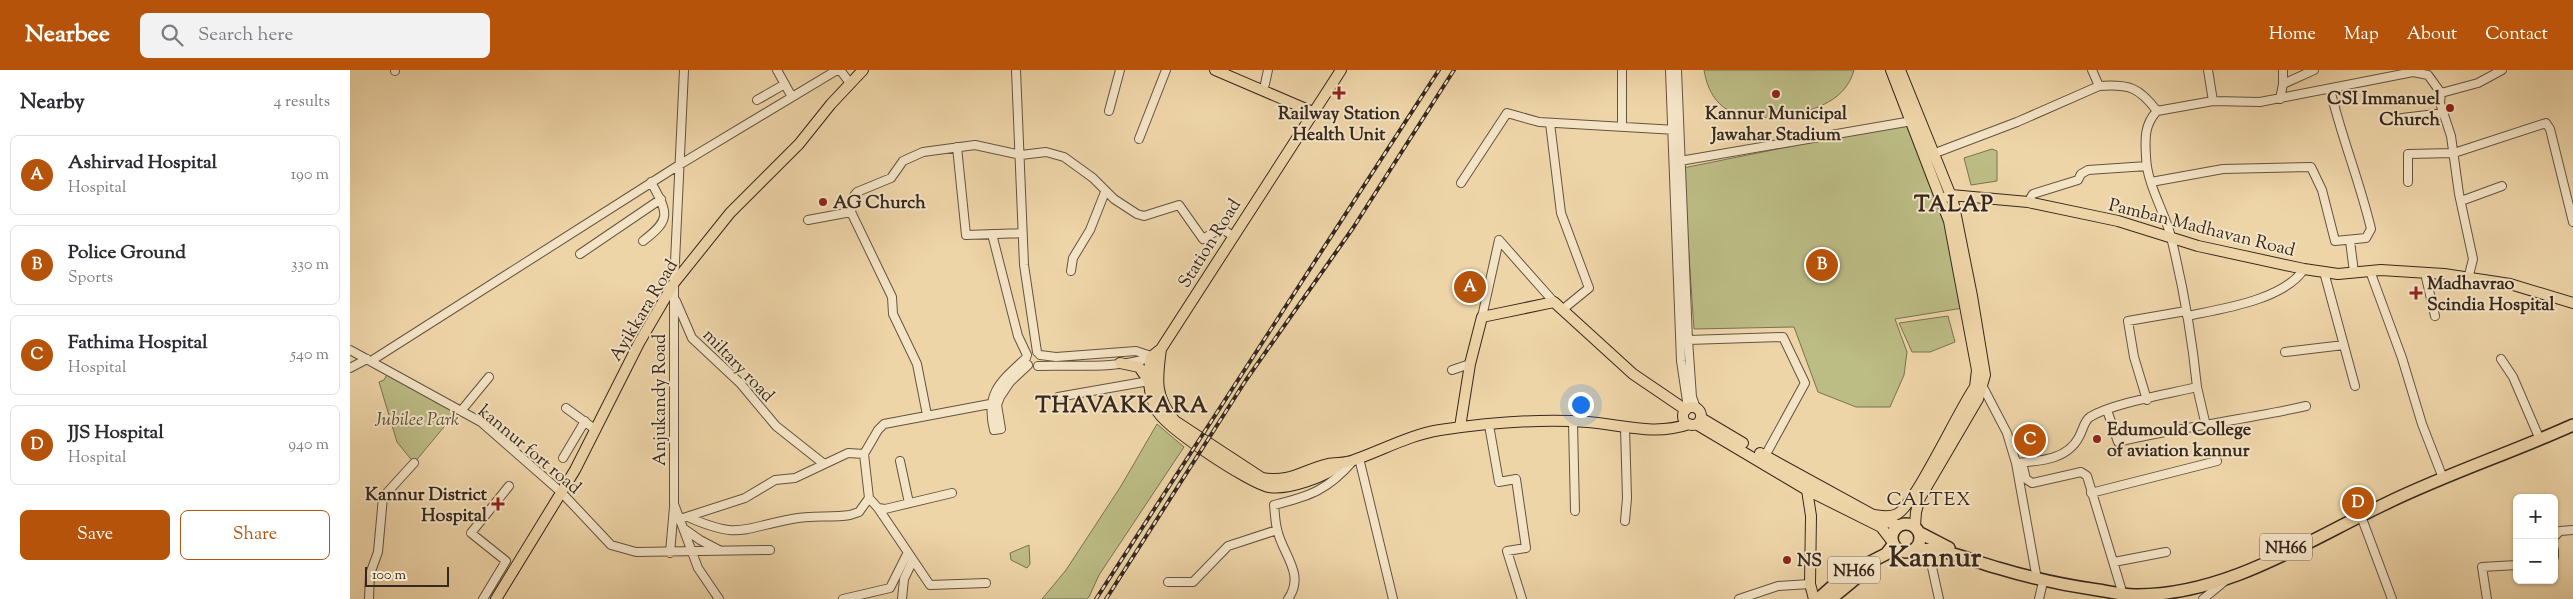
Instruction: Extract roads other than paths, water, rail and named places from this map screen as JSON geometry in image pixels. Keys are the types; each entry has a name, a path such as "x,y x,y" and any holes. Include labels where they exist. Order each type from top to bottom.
{"highway":[{"name":"NH66","path":"2133,594 2230,571 2441,473 2538,435 2573,416"},
{"name":"NH66","path":"1818,599 1845,575 1886,554 1892,543 1892,532 1899,525 1908,523 1923,536 1952,551 2039,578 2133,594 2181,589 2228,578 2289,552 2409,493 2541,440 2573,425"},
{"path":"1910,551 1919,543 1923,536"},
{"path":"1910,551 1923,536"},
{"name":"NH66","path":"1892,543 1898,550 1910,551"},
{"name":"NH66","path":"1831,599 1853,579 1880,562 1910,551"}],"main road":[{"name":"Ayikkara Road","path":"496,599 562,493 639,343 674,283 730,213 799,144 850,83 864,70"},
{"path":"1215,70 1314,110"},
{"path":"1233,70 1265,84 1314,110"},
{"name":"Station Road","path":"1341,70 1232,236 1157,355 1156,377 1165,409 1175,420 1262,478 1274,480 1289,479 1329,464 1340,464 1356,459 1411,437 1460,427 1528,421 1573,422 1669,430 1695,422"},
{"path":"1690,408 1684,419 1695,422 1765,456 1874,515 1899,525 1917,497 1985,375 1954,208 1947,197 1912,121 1892,70"},
{"path":"1900,70 1929,155"},
{"path":"1947,197 1949,221 1974,346 1979,387"},
{"name":"Pamban Madhavan Road","path":"1947,197 1974,197 2028,202 2118,221 2243,257 2304,270 2324,272 2370,271 2468,278 2510,284 2573,303"},
{"path":"1954,208 1974,197"},
{"path":"1460,427 1470,364 1482,317 1554,302 1634,374 1690,408 1700,412 1695,422"},
{"path":"1148,381 1157,355"},
{"path":"1120,363 1139,367 1148,381 1156,410 1172,429 1250,480 1270,487 1287,486 1332,472 1340,464"},
{"path":"1695,422 1807,490 1881,528 1892,543"},
{"path":"1807,490 1811,516 1810,584 1814,599"},
{"path":"1874,515 1887,517 1896,515 1917,497"},
{"path":"1917,497 1916,512 1923,536"},
{"path":"1917,497 1918,521 1923,536"}],"street":[{"name":"Anjukandy Road","path":"684,70 674,283 674,504 698,568 719,599"},
{"path":"777,70 792,97"},
{"path":"350,368 369,360 651,182 838,70 850,83"},
{"path":"1016,70 1021,155 1022,232 1033,331 1031,356 1010,382 997,405 998,430 990,404 997,387 1031,356 1056,357 1136,351 1157,355"},
{"path":"1109,111 1120,70"},
{"path":"1139,139 1166,70"},
{"path":"1265,84 1268,70"},
{"path":"1622,70 1622,127"},
{"path":"1670,70 1680,161 1692,397 1690,408"},
{"path":"1677,70 1676,130 1681,361 1690,408"},
{"path":"2092,70 2099,86"},
{"path":"2208,70 2213,101"},
{"path":"2280,99 2283,70"},
{"path":"2283,84 2314,70"},
{"path":"2441,93 2478,83 2502,70"},
{"path":"2206,426 2197,387 2187,314 2170,236 2147,166 2147,125 2157,112 2213,101 2260,102 2413,72 2428,72 2441,93 2454,153 2472,260 2468,278"},
{"path":"757,100 785,84"},
{"path":"1929,155 2017,122 2099,86 2118,85 2136,89 2146,96 2157,112"},
{"path":"2151,182 2223,170 2311,167 2322,190 2335,241 2366,238 2371,229 2340,130 2330,89"},
{"path":"1461,184 1507,112 1540,122 1676,130"},
{"path":"2402,118 2444,113"},
{"path":"1680,161 1912,121"},
{"path":"1550,123 1561,213 1589,288 1562,310"},
{"path":"2408,182 2408,154 2454,153 2546,123 2550,129 2572,219"},
{"path":"927,415 917,364 893,314 892,296 851,212 854,196 857,192 891,178 903,161 923,152 975,145 1021,155 1046,152 1064,157 1093,178 1105,192 1131,211 1144,216 1179,205 1203,239 1220,228 1232,236"},
{"path":"957,147 966,235 1022,232"},
{"path":"2028,202 2033,194 2070,184 2078,180 2080,174 2088,170 2147,166"},
{"path":"643,242 661,227 664,209 661,199 651,182"},
{"path":"2461,201 2502,186"},
{"path":"1071,271 1073,258 1090,230 1105,192"},
{"path":"580,254 661,199"},
{"path":"808,220 851,212"},
{"path":"992,234 1018,336 1038,366"},
{"path":"1482,317 1499,240 1554,302"},
{"path":"2350,241 2354,272"},
{"path":"2147,400 2134,357 2128,321 2225,308 2274,292 2296,281 2304,270"},
{"path":"2370,271 2402,358 2422,424 2441,473"},
{"path":"2324,272 2355,386"},
{"path":"2425,274 2435,316"},
{"name":"miltary road","path":"674,295 692,338 740,384 776,426 824,464"},
{"path":"1688,340 1784,337 1805,382 1765,456"},
{"path":"2285,352 2344,345"},
{"name":"kannur fort road","path":"350,350 480,422 562,493 611,545 636,552 692,553 770,550"},
{"path":"1038,366 1120,363 1140,361 1157,355"},
{"path":"1031,356 1041,362 1038,366"},
{"path":"2501,359 2513,377 2538,435"},
{"path":"1452,370 1470,364"},
{"path":"461,412 489,377"},
{"path":"1058,397 1148,381"},
{"path":"1979,387 2007,433 2026,479 2032,483 2084,473 2114,562 2133,594"},
{"path":"2019,463 2068,452 2077,441 2085,422 2108,410 2197,387"},
{"path":"986,583 930,585 912,562 878,508 869,498 864,454 880,426 927,415 990,404"},
{"path":"2108,410 2118,442 2162,431 2206,426 2306,406"},
{"path":"566,408 596,430"},
{"path":"564,458 584,421"},
{"path":"1573,422 1575,511"},
{"path":"1489,425 1498,482 1516,479 1526,548 1507,551 1522,599"},
{"path":"1624,427 1627,498 1625,520"},
{"path":"680,519 745,498 775,480 795,478 848,453 864,454"},
{"path":"1288,599 1294,590 1295,574 1277,530 1274,505 1297,499 1328,486 1356,459 1393,599"},
{"path":"900,461 910,503"},
{"path":"2091,493 2217,461"},
{"path":"369,599 370,574 378,552 383,497 414,463"},
{"path":"2019,463 2039,578 2039,599"},
{"path":"483,599 506,562 471,533 508,486"},
{"path":"878,508 885,509 952,493"},
{"path":"688,517 718,529 732,532 752,530 793,519 850,515 859,512 869,498"},
{"path":"670,553 674,504"},
{"path":"2361,516 2392,599"},
{"path":"683,528 700,540 724,552"},
{"path":"1168,582 1193,582 1228,546 1277,530"},
{"path":"2558,533 2560,531 2573,530"},
{"path":"1923,536 1940,599"},
{"path":"2114,562 2166,552"},
{"path":"843,599 890,588 907,554"},
{"path":"902,599 904,579 912,562"},
{"path":"2487,599 2482,567 2513,565"},
{"path":"2203,599 2228,578"},
{"path":"1739,599 1778,586 1810,584"}],"railway":[{"path":"1096,599 1439,70"},
{"path":"1106,599 1246,380 1353,228 1454,70"}],"place":[{"name":"Railway Station Health Unit","path":"1339,93"},
{"name":"Kannur Municipal Jawahar Stadium","path":"1776,94"},
{"name":"CSI Immanuel Church","path":"2450,108"},
{"name":"AG Church","path":"823,202"},
{"name":"Police Ground","path":"1822,265"},
{"name":"Ashirvad Hospital","path":"1470,287"},
{"name":"Madhavrao Scindia Hospital","path":"2416,293"},
{"name":"Edumould College of aviation kannur","path":"2097,439"},
{"name":"Fathima Hospital","path":"2030,440"},
{"name":"JJS Hospital","path":"2358,503"},
{"name":"Kannur District Hospital","path":"498,504"},
{"name":"NS","path":"1787,560"}],"district":[{"name":"TALAP","path":"1954,203"},
{"name":"THAVAKKARA","path":"1122,404"},
{"name":"CALTEX","path":"1929,498"},
{"name":"Kannur","path":"1935,556"}],"park label":[{"name":"Jubilee Park","path":"417,419"}]}
